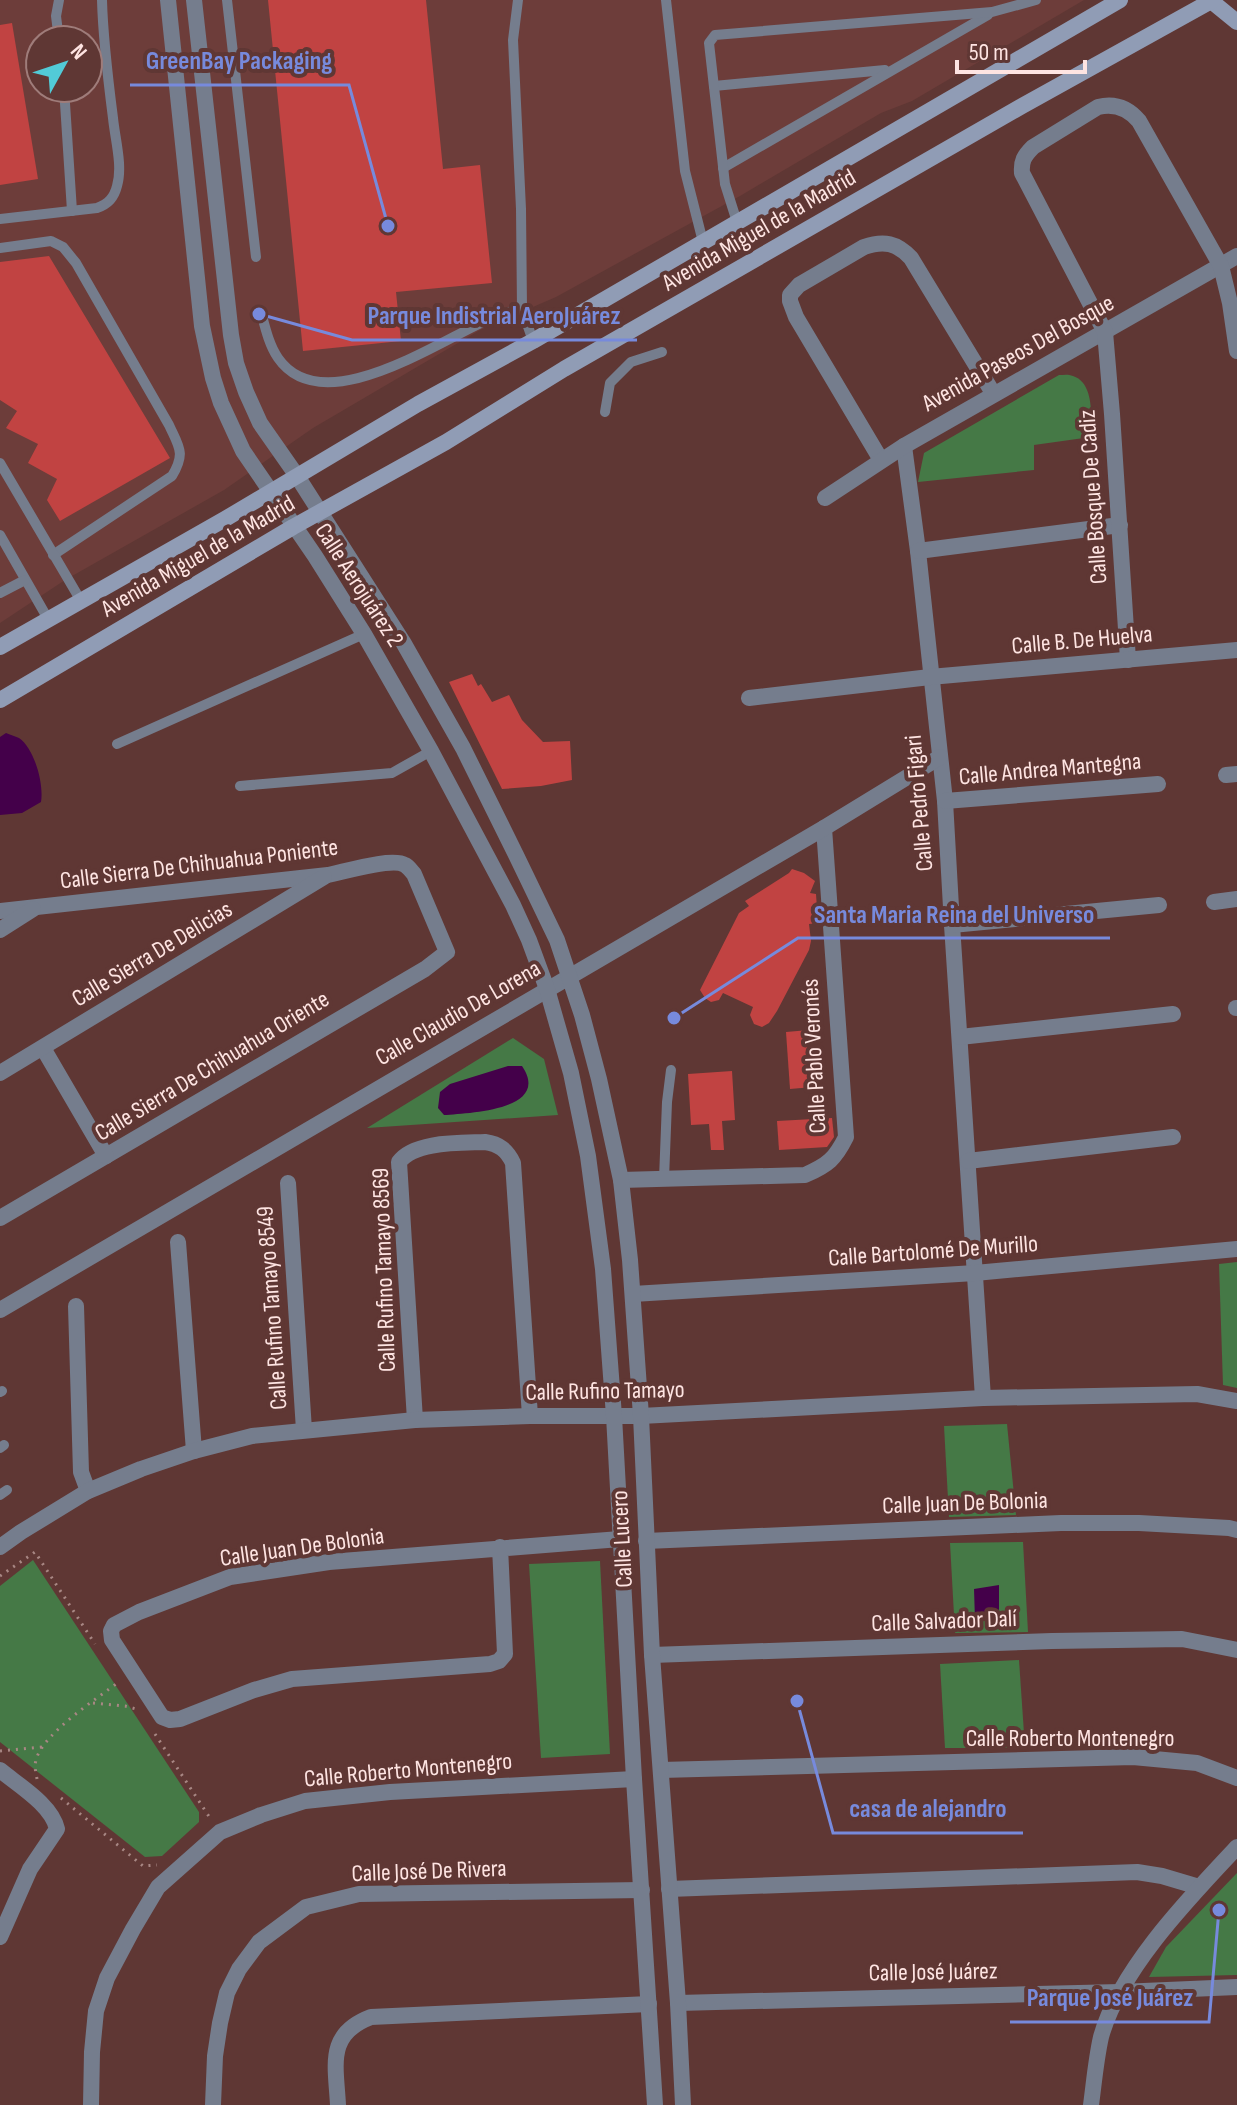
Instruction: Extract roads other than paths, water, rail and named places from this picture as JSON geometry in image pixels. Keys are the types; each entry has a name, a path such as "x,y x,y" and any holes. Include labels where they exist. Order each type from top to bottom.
{"main road":[{"name":"Avenida Miguel de la Madrid","path":"0,647 1120,0"},
{"name":"Avenida Miguel de la Madrid","path":"0,700 293,527 446,442 564,369 1211,0"},
{"path":"1211,0 1237,22"}],"street":[{"name":"Calle Aerojuárez 2","path":"168,0 202,326 221,403 243,451 364,634 431,751 513,905 547,989"},
{"name":"Calle Aerojuárez 2","path":"194,0 231,335 246,392 269,437 403,642 463,748 557,940 568,977"},
{"path":"1105,332 1021,166 1022,159 1033,147 1098,107 1108,105 1127,110 1139,121 1221,266 1237,351"},
{"path":"881,460 796,317 790,295 799,285 875,243 885,242 902,248 993,393"},
{"name":"Avenida Paseos Del Bosque","path":"825,498 881,460 993,393 1237,256"},
{"name":"Calle Bosque De Cadiz","path":"1105,332 1128,660"},
{"path":"243,451 269,437"},
{"name":"Calle Pedro Figari","path":"904,446 945,801 983,1398"},
{"path":"918,551 1120,525"},
{"name":"Calle B. De Huelva","path":"749,698 930,677 1237,650"},
{"name":"Calle Claudio De Lorena","path":"0,1310 940,757"},
{"name":"Calle Andrea Mantegna","path":"945,801 1158,784"},
{"name":"Calle Pablo Veronés","path":"621,1180 805,1175 821,1168 837,1154 846,1137 824,828"},
{"name":"Calle Sierra De Chihuahua Poniente","path":"0,911 328,875 402,863 414,874 447,952"},
{"name":"Calle Sierra De Delicias","path":"0,1073 328,875"},
{"path":"1214,902 1237,899"},
{"path":"952,925 1159,905"},
{"path":"0,930 37,907"},
{"name":"Calle Sierra De Chihuahua Oriente","path":"0,1218 425,969 447,952"},
{"name":"Calle Lucero","path":"568,977 599,1079 621,1180 633,1294 652,1655 683,2105"},
{"name":"Calle Lucero","path":"547,989 571,1073 588,1156 603,1269 655,2105"},
{"path":"960,1037 1173,1014"},
{"path":"43,1048 106,1156"},
{"path":"968,1161 1173,1137"},
{"name":"Calle Rufino Tamayo 8569","path":"415,1420 399,1162 403,1156 421,1147 485,1142 503,1148 513,1163 530,1416"},
{"name":"Calle Rufino Tamayo 8549","path":"288,1183 304,1430"},
{"path":"178,1242 194,1451"},
{"name":"Calle Bartolomé De Murillo","path":"633,1294 975,1273 1237,1249"},
{"path":"76,1306 81,1472 88,1491"},
{"name":"Calle Rufino Tamayo","path":"0,1547 88,1491 194,1451 252,1436 415,1420 641,1416 983,1398 1197,1394 1237,1401"},
{"name":"Calle Juan De Bolonia","path":"646,1541 1061,1523 1139,1523 1237,1530"},
{"name":"Calle Juan De Bolonia","path":"500,1547 505,1654 499,1661 490,1664 292,1679 170,1720 162,1717 112,1640 114,1625 139,1612 230,1577 329,1562 500,1547 620,1539"},
{"name":"Calle Salvador Dalí","path":"652,1655 1036,1641 1182,1639 1237,1650"},
{"name":"Calle Roberto Montenegro","path":"661,1770 1133,1757 1197,1763 1237,1778"},
{"path":"0,1937 30,1869 57,1829 49,1810 31,1796 7,1765"},
{"name":"Calle Roberto Montenegro","path":"91,2105 96,2011 107,1978 158,1887 220,1832 305,1801 390,1792 634,1779"},
{"path":"1091,2105 1102,2037 1120,1992 1156,1938 1237,1847"},
{"path":"669,1889 1137,1872 1199,1887"},
{"name":"Calle José De Rivera","path":"213,2105 215,2056 227,1993 239,1969 259,1942 306,1907 359,1894 642,1890"},
{"name":"Calle José Juárez","path":"678,2003 1237,1987"},
{"path":"338,2105 335,2055 347,2029 371,2017 649,2004"}],"lane":[{"path":"57,24 59,0"},
{"path":"0,219 104,205 114,194 119,177 102,0"},
{"path":"227,0 256,257"},
{"path":"518,0 513,40 522,309 533,341"},
{"path":"666,0 685,171 703,242"},
{"path":"737,222 723,168 709,43 715,35 992,12 1036,0"},
{"path":"723,168 992,12"},
{"path":"714,86 891,70"},
{"path":"65,104 72,211"},
{"path":"0,248 51,241 63,247 76,263 169,425 180,450 179,464 172,476 53,555"},
{"path":"261,312 270,344 278,358 299,377 316,382 338,381 385,370 407,362 491,318 522,309"},
{"path":"605,412 610,383 631,362 662,352"},
{"path":"0,463 81,601"},
{"path":"0,535 48,619"},
{"path":"0,593 25,580"},
{"path":"117,744 364,634"},
{"path":"240,786 392,773 431,751"},
{"path":"664,1179 671,1070"}],"place":[{"name":"GreenBay Packaging","path":"388,226"},
{"name":"Parque Indistrial AeroJuárez","path":"259,314"},
{"name":"Santa Maria Reina del Universo","path":"674,1018"},
{"name":"casa de alejandro","path":"797,1701"},
{"name":"Parque José Juárez","path":"1219,1910"}]}
